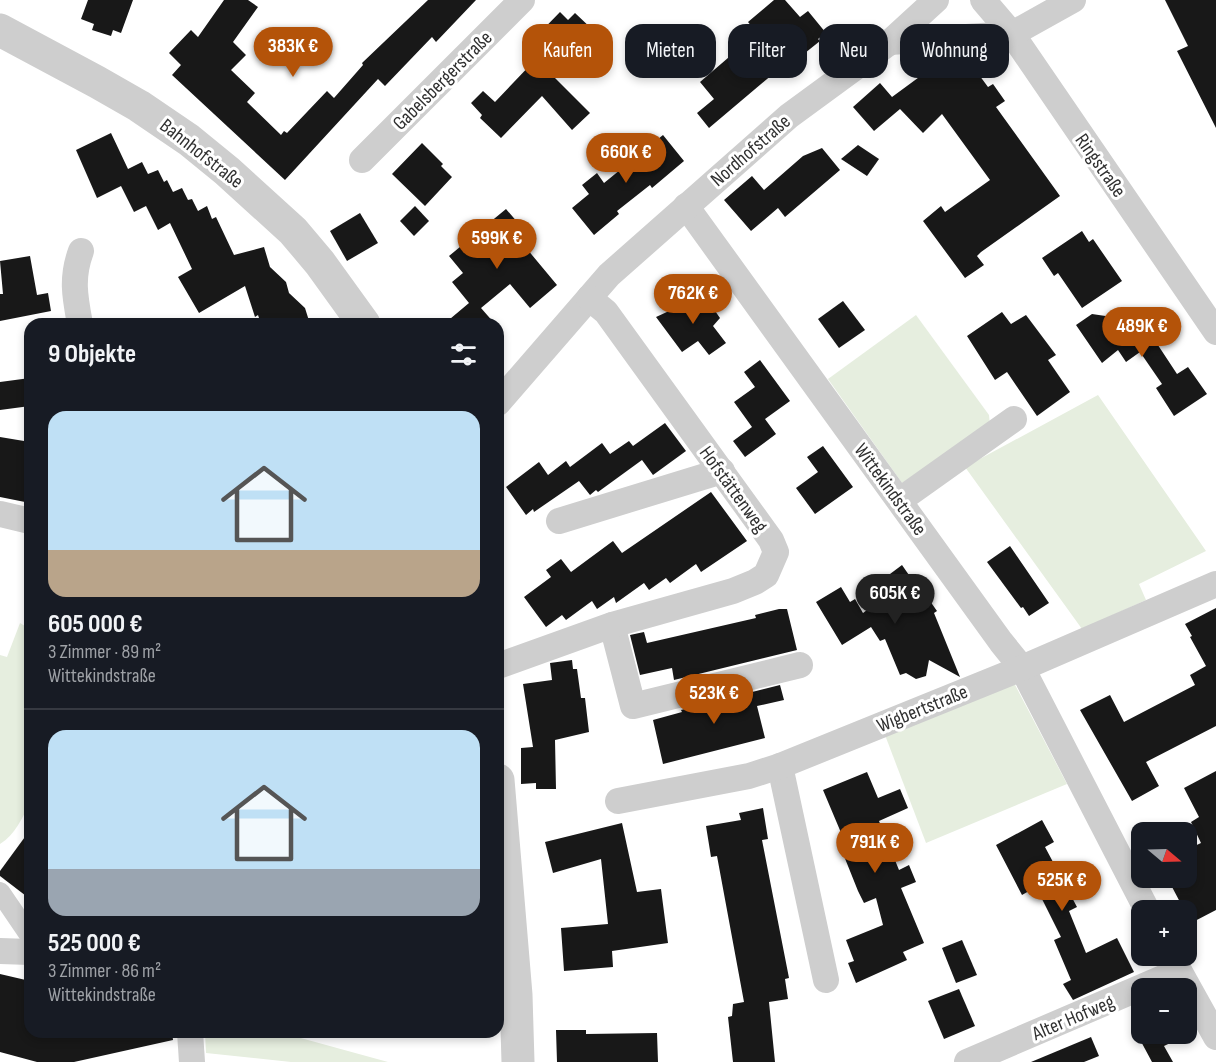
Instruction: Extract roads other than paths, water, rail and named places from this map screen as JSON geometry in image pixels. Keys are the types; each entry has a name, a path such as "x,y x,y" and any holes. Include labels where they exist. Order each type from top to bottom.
{"street":[{"name":"Gabelsbergerstraße","path":"362,160 522,0"},
{"name":"Nordhofstraße","path":"504,396 609,275 789,116 890,42 936,0"},
{"name":"Ringstraße","path":"983,0 1012,34 1216,332"},
{"path":"890,42 1012,34 1073,0"},
{"name":"Bahnhofstraße","path":"0,30 139,106 189,140 271,209 304,243 360,318"},
{"name":"Wittekindstraße","path":"686,206 1022,668 1142,900"},
{"path":"79,318 74,274 81,252"},
{"name":"Hofstättenweg","path":"504,664 612,625 733,591 755,582 766,575 776,552 771,540 606,312 589,298"},
{"path":"900,500 1014,419"},
{"path":"558,521 722,471"},
{"path":"0,514 24,520"},
{"name":"Wigbertstraße","path":"618,801 749,776 780,766 1022,668 1216,584"},
{"path":"612,625 633,706 800,664"},
{"path":"780,766 826,980"},
{"path":"0,892 24,935"},
{"path":"504,921 507,992 518,1062"},
{"path":"0,951 24,947"},
{"name":"Alter Hofweg","path":"967,1062 1169,966"},
{"path":"1177,966 1216,1037"},
{"path":"190,1038 192,1062"}]}
